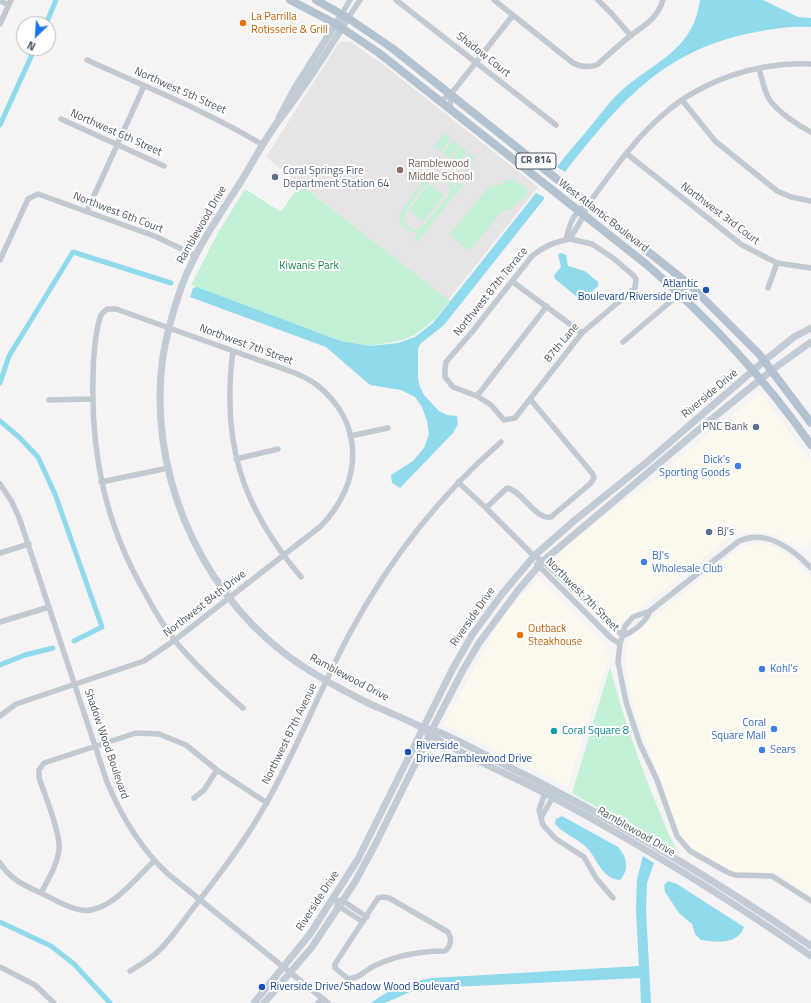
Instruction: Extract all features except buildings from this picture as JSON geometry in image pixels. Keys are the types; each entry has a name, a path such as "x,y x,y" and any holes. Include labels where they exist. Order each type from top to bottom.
{"main road":[{"name":"West Atlantic Boulevard","path":"290,0 339,26 379,53 581,212 680,294 761,378 811,444"},
{"name":"West Atlantic Boulevard","path":"316,0 345,16 392,48 589,203 690,285 710,303 772,370 811,423"}],"street":[{"name":"Ramblewood Drive","path":"345,16 350,0"},
{"name":"Ramblewood Drive","path":"360,0 345,16 308,82 276,124 196,256 183,283 169,328 163,358 161,401 162,433 168,468 179,506 190,534 206,565 229,598 261,633 283,652 327,682 548,786 646,840 660,854 811,956"},
{"name":"Shadow Court","path":"396,0 556,125"},
{"path":"494,0 573,63 585,67 597,65 630,36 649,24 656,16 663,0"},
{"path":"598,0 630,36"},
{"path":"0,1 10,2 0,24"},
{"path":"440,101 451,94 513,15"},
{"name":"Northwest 5th Street","path":"87,60 208,114 263,146"},
{"path":"568,239 570,224 589,203 642,135 664,114 682,100 721,80 759,69 777,65 811,64"},
{"path":"759,69 769,98 782,112 803,128 811,132"},
{"path":"87,211 144,86"},
{"path":"450,109 451,94"},
{"path":"682,100 715,141 777,191 791,197 811,201"},
{"name":"Northwest 6th Street","path":"61,119 164,166"},
{"name":"Northwest 3rd Court","path":"627,154 742,245 777,263 811,268"},
{"name":"Northwest 6th Court","path":"0,260 28,199 33,195 38,194 157,237 196,256"},
{"name":"Northwest 87th Terrace","path":"477,396 453,386 445,377 444,370 446,362 513,282 532,256 553,242 568,239"},
{"name":"87th Lane","path":"477,396 491,404 501,418 509,420 515,418 582,333 635,288 636,284 633,275 602,250 592,244 568,239"},
{"path":"768,288 777,263"},
{"path":"513,282 582,333"},
{"path":"623,342 690,285"},
{"path":"477,396 547,306"},
{"name":"Northwest 7th Street","path":"92,400 93,372 97,337 102,314 107,309 116,309 304,377 317,385 337,407 350,436"},
{"name":"Riverside Drive","path":"254,1003 284,967 333,900 358,859 422,728 472,635 502,594 534,556 764,361 794,337 811,328"},
{"name":"Riverside Drive","path":"264,1003 312,947 341,904 376,845 431,732 479,643 503,609 541,564 761,378 811,342"},
{"path":"233,351 230,373 229,410 236,459 242,479 258,519 283,556 301,577"},
{"path":"486,508 507,488 515,491 540,515 551,516 591,484 594,478 530,399"},
{"path":"50,400 92,400 96,458 101,482 110,517 128,564 151,606 175,640 217,686 243,708"},
{"path":"350,436 388,428"},
{"name":"Northwest 84th Drive","path":"0,716 16,704 144,661 175,640 321,526 340,504 346,492 353,466 350,436"},
{"name":"Northwest 87th Avenue","path":"130,971 155,954 201,899 228,862 267,803 350,633 388,568 416,530 458,482 501,442"},
{"path":"236,459 278,449"},
{"path":"101,482 168,468"},
{"name":"Northwest 7th Street","path":"458,482 534,556 610,638 620,644"},
{"name":"Shadow Wood Boulevard","path":"0,484 12,502 29,544 95,746 119,810 134,836 154,861 328,1003"},
{"path":"811,568 792,551 774,541 755,537 743,539 707,565 650,611 634,617 625,626 620,644 618,662 626,702 640,744 657,780 677,836 682,843 690,851 727,872 736,875 772,876 811,901"},
{"path":"0,553 29,544"},
{"name":"Northwest 7th Street","path":"541,564 623,636"},
{"path":"0,622 49,607"},
{"path":"623,636 639,626 647,618 650,611"},
{"name":"Ramblewood Drive","path":"431,732 643,848 660,854 724,888 811,946"},
{"path":"41,893 57,858 59,848 58,837 39,777 39,770 44,763 136,733 159,734 186,745 217,770 267,803"},
{"path":"194,798 204,790 217,770"},
{"path":"548,786 544,793 539,810 542,816 543,825 556,839 584,858 596,878 613,898"},
{"path":"542,816 556,790"},
{"path":"0,863 11,877 41,893 81,911 101,908 112,902 154,861"},
{"path":"378,898 389,898 448,932 450,935 450,944 445,951 416,953 386,960 351,980 335,968 335,964 367,917 378,898"},
{"path":"333,900 367,917"},
{"path":"341,904 363,922"},
{"path":"0,967 35,985 54,1003"},
{"path":"318,1003 322,998"}],"shaded area":[{"name":"Ramblewood Middle School","path":"342,41 351,42 385,66 538,187 448,300 266,157 338,44"},
{"path":"761,393 811,463 811,539 806,547 799,548 780,537 765,532 743,532 723,542 621,624 616,622 557,563 563,549 612,510 662,474 710,432"},
{"path":"759,543 776,548 788,555 811,577 811,895 776,873 733,872 708,859 689,846 680,834 633,708 626,666 625,655 628,642 635,632 741,547"},
{"path":"538,578 603,643 609,656 568,786 444,724 503,615"}],"green space":[{"path":"445,133 451,138 441,152 434,147"},
{"path":"453,140 459,145 449,158 443,153"},
{"path":"461,146 467,151 457,164 451,159"},
{"path":"469,153 475,158 465,171 459,166"},
{"path":"438,174 449,179 454,188 459,182 463,185 417,242 414,239 418,233 408,231 401,224 399,216 403,207 426,178","holes":["434,179 443,180 449,186 449,193 425,224 417,229 412,229 404,220 407,210 415,197 425,186"]},
{"path":"506,180 514,180 526,188 527,195 509,210 503,210 469,251 449,235 491,184 495,187"},
{"name":"Kiwanis Park","path":"300,184 450,301 435,319 415,335 403,340 370,346 341,341 191,285 218,233 245,189 281,212"},
{"path":"429,184 444,195 423,222 409,210"},
{"path":"610,667 642,768 666,828 679,854 572,793"}],"water":[{"path":"700,0 763,0 798,17 811,18 811,27 781,28 751,33 719,41 691,53 667,67 644,84 623,103 565,172 557,167 613,99 680,45 689,33 696,18"},
{"path":"536,193 544,197 544,199 444,325 420,344 418,349 418,379 420,387 424,395 439,411 447,415 457,416 458,424 453,433 400,488 392,483 391,475 413,461 424,448 429,434 427,421 422,407 415,397 401,390 370,385 326,347 190,297 193,288 197,287 341,341 370,346 398,343 415,337 433,323"},
{"path":"562,253 566,255 568,266 585,271 598,282 598,286 585,298 576,296 555,279 554,275 561,267 558,254"},
{"path":"562,816 618,847 624,855 626,863 625,872 620,880 608,876 585,846 555,824 556,819"},
{"path":"643,856 654,863 647,883 646,911 651,1003 641,1003 640,978 431,988 410,992 385,1003 371,1003 400,986 432,978 639,966 636,910 637,879"},
{"path":"668,881 677,884 744,927 741,933 732,940 720,942 701,940 695,934 692,924 679,913 665,892 664,885"}],"waterway":[{"path":"49,16 56,0"},
{"path":"0,125 31,56"},
{"path":"0,383 9,356 73,252 171,283"},
{"path":"0,421 19,437 38,457 55,494 102,627 74,641"},
{"path":"0,665 25,655 53,648"},
{"path":"0,922 51,946 74,964 110,1003"}],"place":[{"name":"La Parrilla Rotisserie & Grill","path":"243,23"},
{"name":"Ramblewood Middle School","path":"400,170"},
{"name":"Coral Springs Fire Department Station 64","path":"275,177"},
{"name":"Atlantic Boulevard/Riverside Drive","path":"706,290"},
{"name":"PNC Bank","path":"756,427"},
{"name":"Dick's Sporting Goods","path":"738,466"},
{"name":"BJ's","path":"709,532"},
{"name":"BJ's Wholesale Club","path":"644,562"},
{"name":"Outback Steakhouse","path":"520,635"},
{"name":"Kohl's","path":"762,669"},
{"name":"Coral Square Mall","path":"774,729"},
{"name":"Coral Square 8","path":"554,731"},
{"name":"Sears","path":"762,750"},
{"name":"Riverside Drive/Ramblewood Drive","path":"408,752"},
{"name":"Riverside Drive/Shadow Wood Boulevard","path":"262,987"}]}
